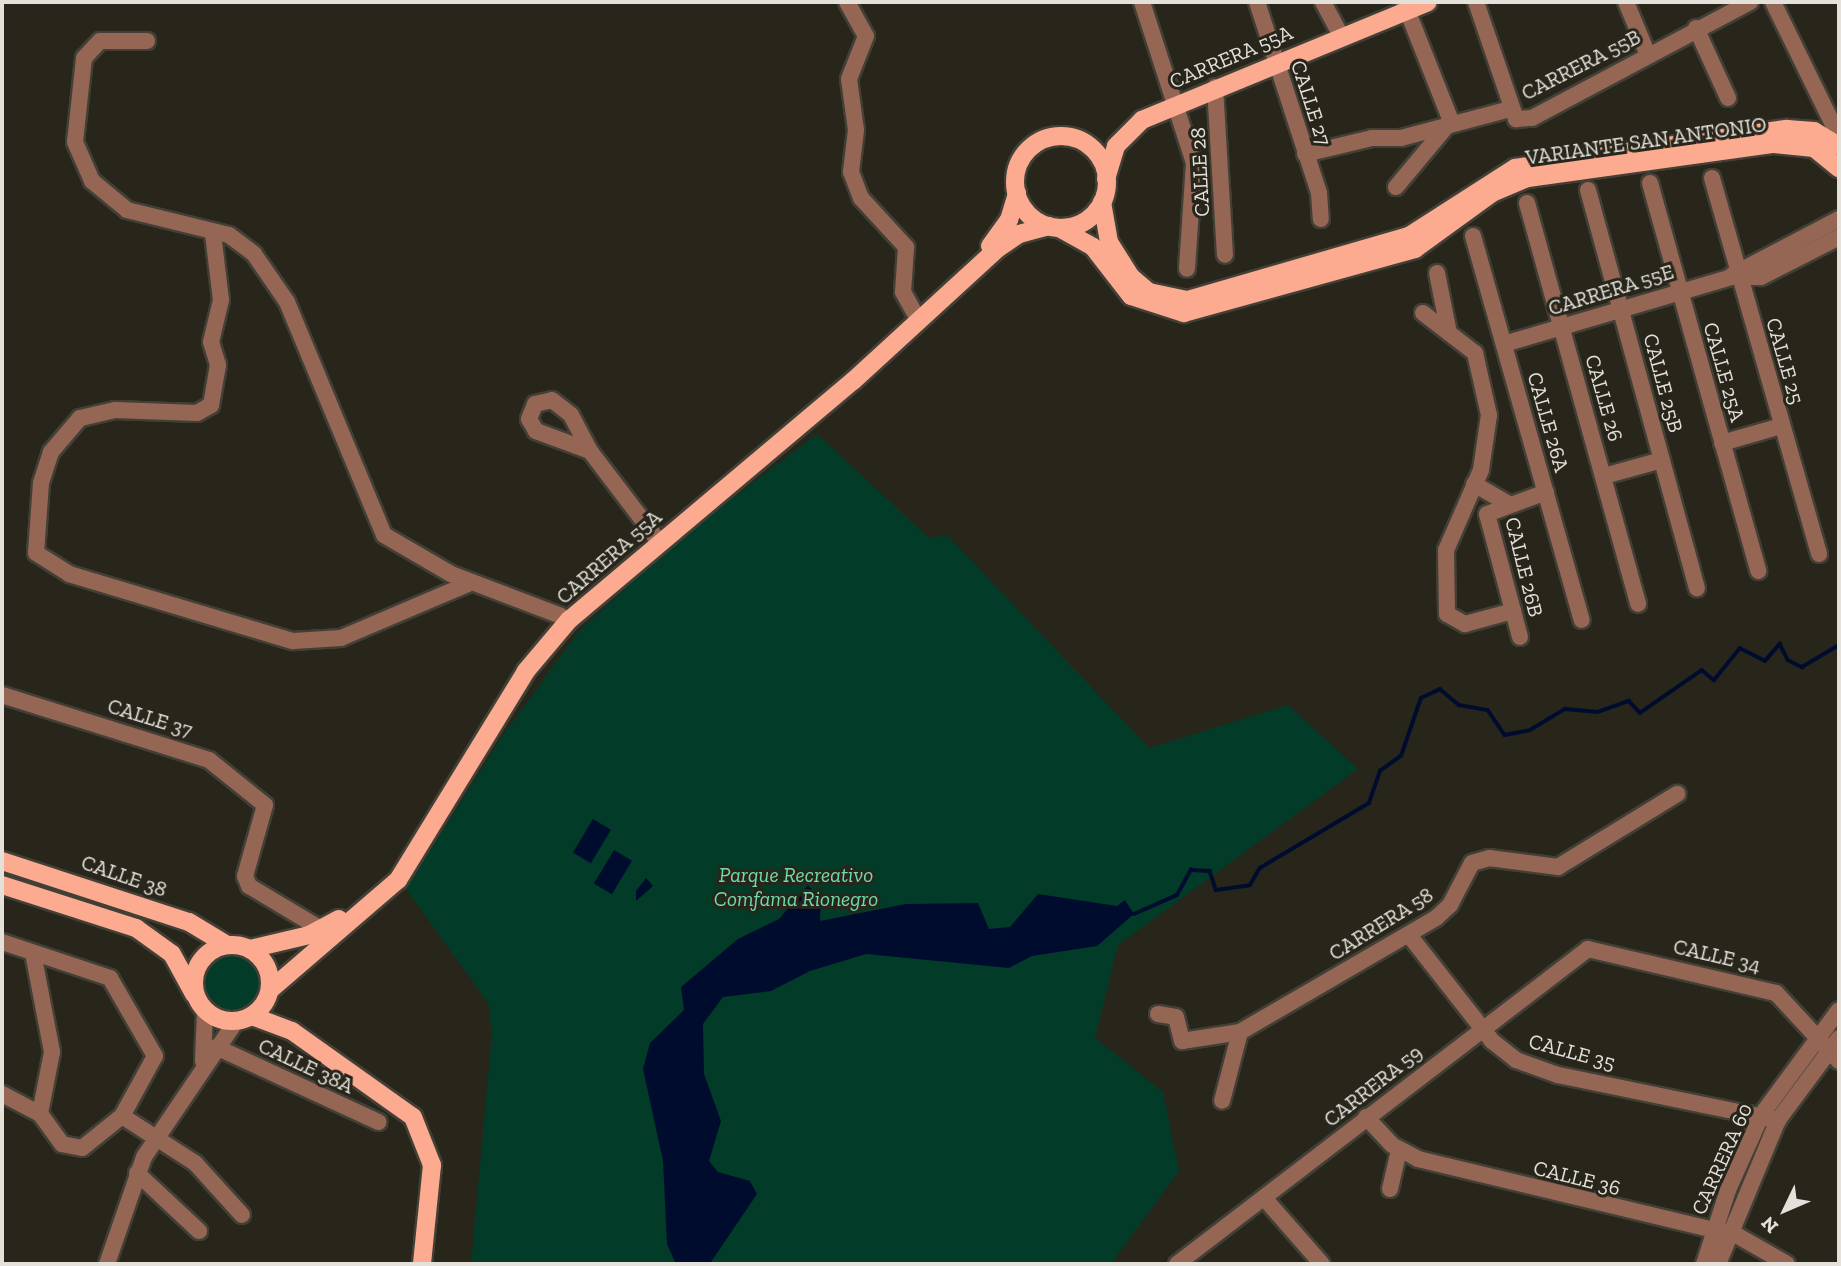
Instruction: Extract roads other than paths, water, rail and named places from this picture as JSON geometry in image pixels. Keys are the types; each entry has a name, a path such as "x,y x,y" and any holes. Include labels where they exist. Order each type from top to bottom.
{"main road":[{"name":"CARRERA 55A","path":"1083,142 1132,128 1215,87 1405,6 1428,2"},
{"name":"CARRERA 55A","path":"1107,179 1116,146 1132,128"},
{"name":"VARIANTE SAN ANTONIO","path":"1102,202 1104,230 1131,277 1149,292 1188,300 1409,236 1515,167 1787,129 1814,131 1838,158"},
{"path":"1057,137 1083,142 1102,162 1107,179 1102,202 1085,222 1054,227 1031,217 1017,193 1018,167 1033,146 1057,137"},
{"name":"VARIANTE SAN ANTONIO","path":"1054,227 1093,247 1131,296 1184,313 1415,248 1492,193 1528,178 1774,144 1814,148 1838,158"},
{"name":"CARRERA 55A","path":"250,949 321,929 387,877 517,669 562,616 915,314 999,237 1017,193"},
{"name":"CARRERA 55A","path":"269,993 398,880 526,671 569,620 853,380 998,249 1019,234 1054,227"},
{"name":"CALLE 38","path":"2,861 189,922 227,945"},
{"name":"CALLE 38","path":"2,885 136,928 172,954 201,1004"},
{"path":"292,1031 269,993 268,968 250,949 227,945 202,959 194,977 201,1004 239,1023 271,1022 292,1031 414,1117 432,1165 422,1264"},
{"path":"239,1023 269,993"},
{"path":"239,1023 271,1022"}],"street":[{"path":"847,2 866,36 849,79 856,130 851,173 861,198 906,247 903,292 915,314"},
{"path":"1142,2 1180,103 1194,163 1186,269"},
{"name":"CALLE 27","path":"1257,2 1306,154 1321,219"},
{"path":"1323,2 1340,34"},
{"path":"1476,2 1510,109"},
{"path":"1626,2 1648,54"},
{"name":"CARRERA 55B","path":"1306,154 1372,138 1401,138 1451,121 1510,109 1516,120 1532,118 1750,2"},
{"path":"1773,2 1834,115 1839,137"},
{"path":"1396,187 1451,121 1405,6"},
{"path":"1696,29 1728,98"},
{"path":"147,41 100,41 84,58 75,142 80,162 109,200 127,210 213,234 229,235 254,254 287,302 384,535 471,582 562,616"},
{"name":"CALLE 28","path":"1215,87 1225,255"},
{"path":"1814,131 1834,115"},
{"name":"CALLE 25","path":"1712,178 1736,276 1819,554"},
{"name":"CALLE 25A","path":"1650,183 1758,571"},
{"name":"CALLE 25B","path":"1588,190 1697,588"},
{"name":"CALLE 26","path":"1527,203 1638,604"},
{"name":"CARRERA 55E","path":"1504,344 1736,276 1839,219"},
{"path":"213,234 220,300 211,342 218,365 211,405 197,414 115,410 80,418 51,452 41,483 36,553 69,575 293,641 341,638 471,582"},
{"name":"CALLE 26A","path":"1473,236 1583,620"},
{"name":"CARRERA 55E","path":"1736,276 1761,278 1839,237"},
{"path":"1437,273 1449,333"},
{"path":"1423,313 1475,353 1489,415 1474,484 1446,550 1447,614 1465,624 1513,611"},
{"path":"1722,443 1781,426"},
{"path":"590,452 654,535"},
{"path":"1604,476 1662,460"},
{"path":"1474,484 1499,505 1546,492"},
{"name":"CALLE 26B","path":"1499,505 1487,520 1520,637"},
{"name":"CALLE 37","path":"2,695 192,752 240,784 267,812 245,876 249,886 321,929"},
{"name":"CARRERA 58","path":"1240,1032 1409,935 1450,905 1472,863 1489,858 1558,867 1677,794"},
{"name":"CALLE 35","path":"1409,935 1481,1028 1509,1056 1558,1075 1770,1117"},
{"path":"2,942 110,978 155,1056 122,1116 91,1144 76,1149 62,1144 40,1114 2,1094"},
{"name":"CARRERA 59","path":"1177,1264 1265,1199 1481,1028 1581,953 1598,948"},
{"name":"CALLE 34","path":"1598,948 1752,983 1776,993 1836,1049"},
{"path":"33,953 52,1052 40,1114"},
{"path":"201,1004 202,1064"},
{"name":"CARRERA 60","path":"1704,1264 1770,1117 1819,1033 1839,1010"},
{"path":"1158,1014 1176,1017 1182,1041 1240,1032 1222,1101"},
{"path":"107,1264 137,1173 202,1064 239,1023"},
{"name":"CALLE 38A","path":"216,1047 377,1122"},
{"name":"CARRERA 60","path":"1770,1117 1836,1049"},
{"path":"122,1116 159,1134 242,1215"},
{"name":"CALLE 36","path":"1366,1117 1399,1150 1436,1165 1719,1233 1787,1264"},
{"path":"1390,1189 1399,1150"},
{"path":"137,1173 199,1231"},
{"path":"1265,1199 1322,1264"},
{"name":"CARRERA 60","path":"1718,1264 1719,1233"}],"water":[{"path":"593,819 611,830 591,863 573,852"},
{"path":"614,850 632,861 612,894 594,883"},
{"path":"646,878 653,886 636,901 636,891"},
{"path":"808,885 821,899 820,921 906,904 978,903 989,929 1010,927 1038,894 1117,906 1125,900 1134,914 1097,946 1032,956 1009,968 866,954 810,971 771,991 723,997 703,1024 704,1074 721,1121 709,1161 718,1172 750,1181 757,1194 711,1262 676,1264 667,1244 663,1161 643,1069 650,1043 684,1010 681,987 738,939 779,919"}],"waterway":[{"path":"1134,914 1177,895 1191,870 1210,871 1216,890 1250,885 1260,868 1369,803 1380,771 1401,756 1421,698 1440,689 1459,705 1488,710 1505,735 1530,730 1565,709 1598,712 1629,701 1640,713 1702,670 1714,680 1740,648 1765,661 1780,644 1788,660 1802,667 1839,645"}],"park label":[{"name":"Parque Recreativo Comfama Rionegro","path":"796,887"}]}
